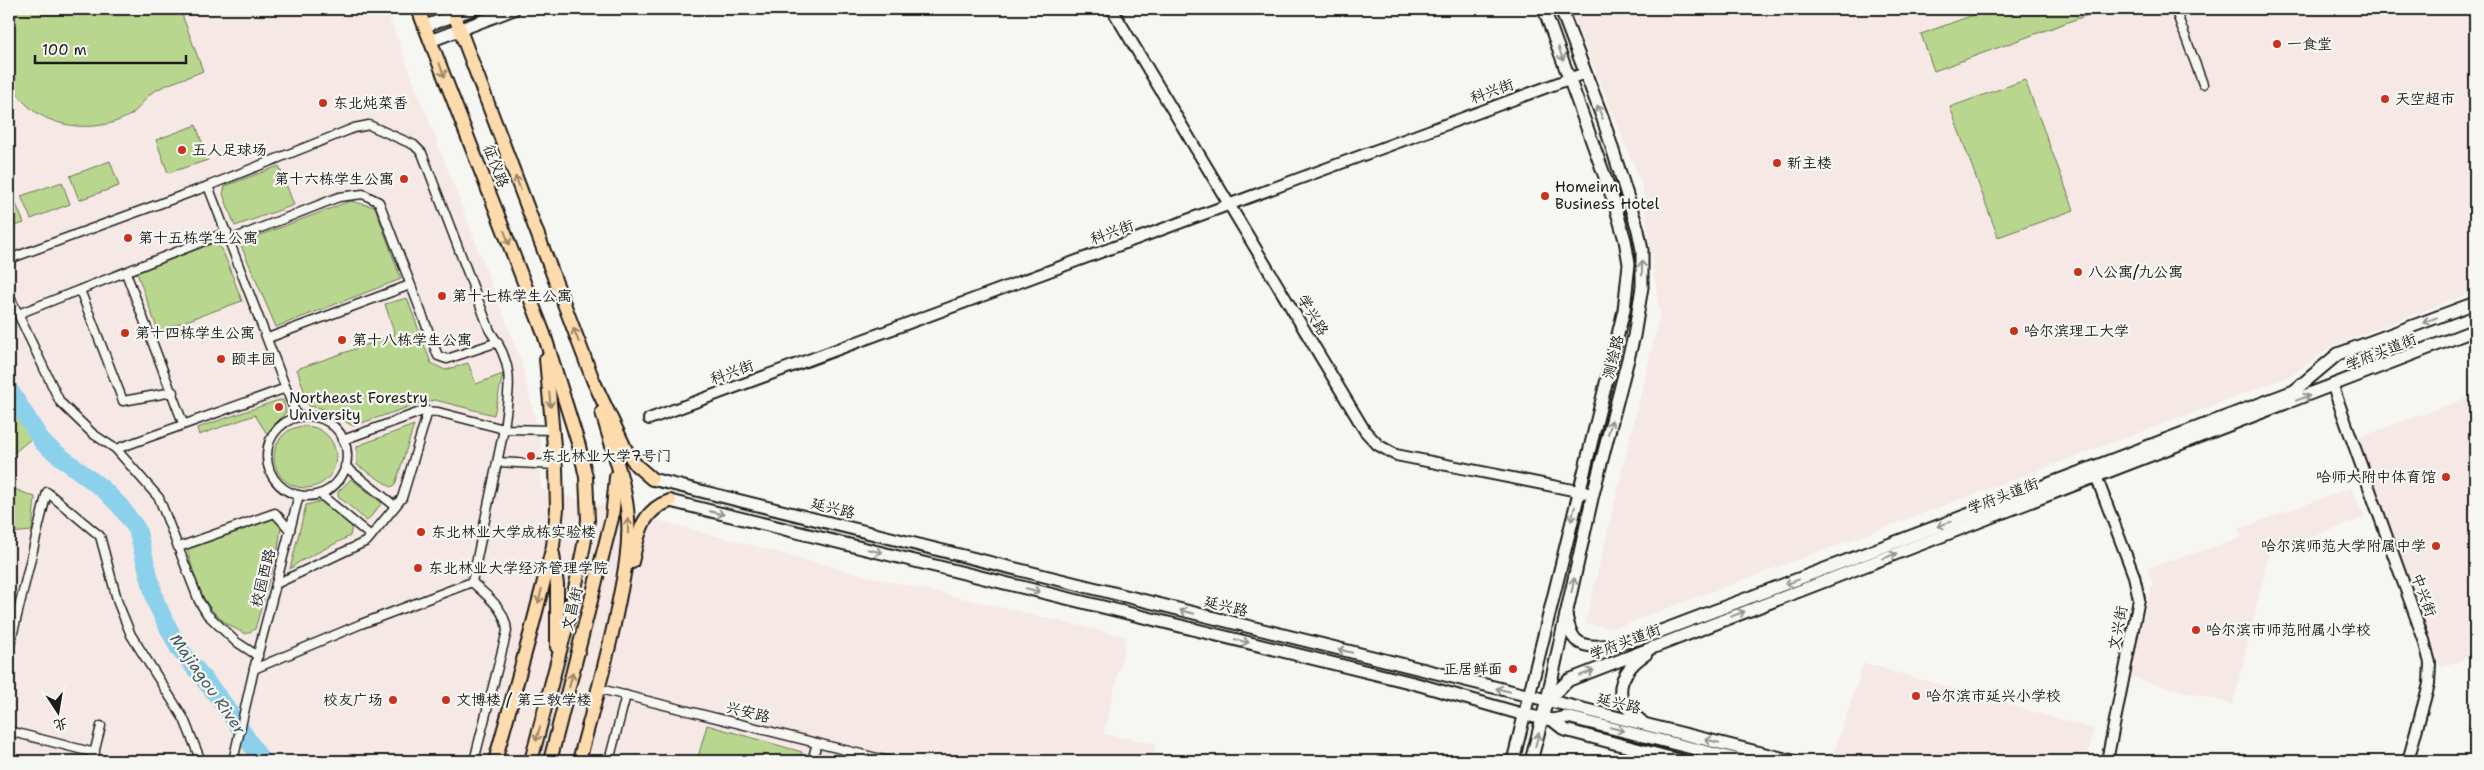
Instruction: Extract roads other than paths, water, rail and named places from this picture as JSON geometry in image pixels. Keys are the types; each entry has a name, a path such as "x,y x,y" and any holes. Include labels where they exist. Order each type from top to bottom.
{"main road":[{"name":"征仪路","path":"418,9 544,334"},
{"path":"425,26 453,12 473,9"},
{"path":"430,40 514,9"},
{"name":"测绘路","path":"1513,761 1624,310 1629,264 1625,240 1614,202 1544,9"},
{"name":"测绘路","path":"1531,761 1548,719 1547,700 1566,614 1593,494 1641,305 1642,267 1636,222 1603,119 1561,9"},
{"path":"453,12 593,380 626,450 636,465 652,479"},
{"name":"学府头道街","path":"1566,614 1572,635 1582,644 1588,646 1605,646 1648,636 2294,391 2338,354 2475,303"},
{"name":"学府头道街","path":"1547,700 1569,680 2096,476 2332,387 2475,330"},
{"path":"495,761 552,547 557,509 556,465 544,334"},
{"name":"文昌街","path":"531,761 570,613 584,545 589,499 579,446 544,334"},
{"path":"579,757 604,671 626,568 628,529 625,498 593,380"},
{"name":"文昌街","path":"550,761 612,518 616,464"},
{"name":"延兴路","path":"652,479 1793,761"},
{"path":"604,671 619,627 643,522 654,508 670,501"},
{"name":"延兴路","path":"670,501 1413,684 1524,715 1548,719 1565,730 1682,761"},
{"path":"552,547 557,585 557,659"},
{"path":"1644,724 1622,700 1622,684 1626,674 1633,665 1658,645"},
{"path":"1548,719 1567,716 1744,761"}],"street":[{"name":"学兴路","path":"1112,9 1365,431 1378,445 1396,455 1593,494"},
{"path":"2175,9 2203,84"},
{"name":"科兴街","path":"649,419 1585,73"},
{"path":"9,259 208,186 354,128 369,125 414,145 422,152 490,331 503,349 509,371 504,429 472,582"},
{"path":"208,186 229,236 297,418"},
{"path":"18,314 126,273 339,197 363,194 379,202 438,356 447,359 498,342"},
{"path":"126,273 173,392 183,423"},
{"path":"268,338 410,285"},
{"path":"80,290 123,401 173,392"},
{"path":"9,295 60,402 93,434 116,450 159,498 179,547 194,592 207,614 235,641 258,656"},
{"name":"中兴街","path":"2332,387 2424,640 2430,663 2429,684 2408,761"},
{"path":"116,450 183,423 286,388"},
{"path":"343,440 428,411 504,429 553,430"},
{"path":"276,584 367,540 371,536 402,498 428,411"},
{"path":"314,417 329,423 343,440 346,458 345,466 338,480 320,494 299,495 286,490 276,482 269,470 267,457 269,444 275,432 284,423 297,418 314,417"},
{"path":"498,462 556,465"},
{"path":"345,466 395,506"},
{"name":"文兴街","path":"2096,476 2134,576 2139,599 2107,761"},
{"path":"9,648 47,492 100,536 118,603 131,635 184,719 200,761"},
{"path":"320,494 371,536"},
{"name":"校园西路","path":"234,761 254,669 299,495"},
{"path":"179,547 275,513 290,530"},
{"path":"254,669 361,624 472,582"},
{"path":"472,582 501,609 506,617 507,631 474,761"},
{"name":"兴安路","path":"600,689 889,761"},
{"path":"609,761 626,695"},
{"path":"92,761 101,726"},
{"path":"9,732 95,753"},
{"path":"812,761 817,743"}],"waterway":[{"name":"Majiagou River","path":"9,389 43,443 104,490 120,506 137,529 156,603 178,647 223,703 262,761"}],"place":[{"name":"一食堂","path":"2277,44"},
{"name":"天空超市","path":"2385,99"},
{"name":"东北炖菜香","path":"323,103"},
{"name":"五人足球场","path":"182,150"},
{"name":"新主楼","path":"1777,163"},
{"name":"第十六栋学生公寓","path":"404,179"},
{"name":"Homeinn Business Hotel","path":"1545,196"},
{"name":"第十五栋学生公寓","path":"128,238"},
{"name":"八公寓/九公寓","path":"2078,272"},
{"name":"第十七栋学生公寓","path":"442,296"},
{"name":"哈尔滨理工大学","path":"2014,331"},
{"name":"第十四栋学生公寓","path":"125,333"},
{"name":"第十八栋学生公寓","path":"342,340"},
{"name":"颐丰园","path":"221,359"},
{"name":"Northeast Forestry University","path":"279,407"},
{"name":"东北林业大学7号门","path":"531,456"},
{"name":"哈师大附中体育馆","path":"2446,477"},
{"name":"东北林业大学成栋实验楼","path":"421,532"},
{"name":"哈尔滨师范大学附属中学","path":"2436,546"},
{"name":"东北林业大学经济管理学院","path":"418,568"},
{"name":"哈尔滨市师范附属小学校","path":"2196,630"},
{"name":"正居鲜面","path":"1513,669"},
{"name":"哈尔滨市延兴小学校","path":"1916,696"},
{"name":"校友广场","path":"393,700"},
{"name":"文博楼 / 第三教学楼","path":"446,700"}]}
